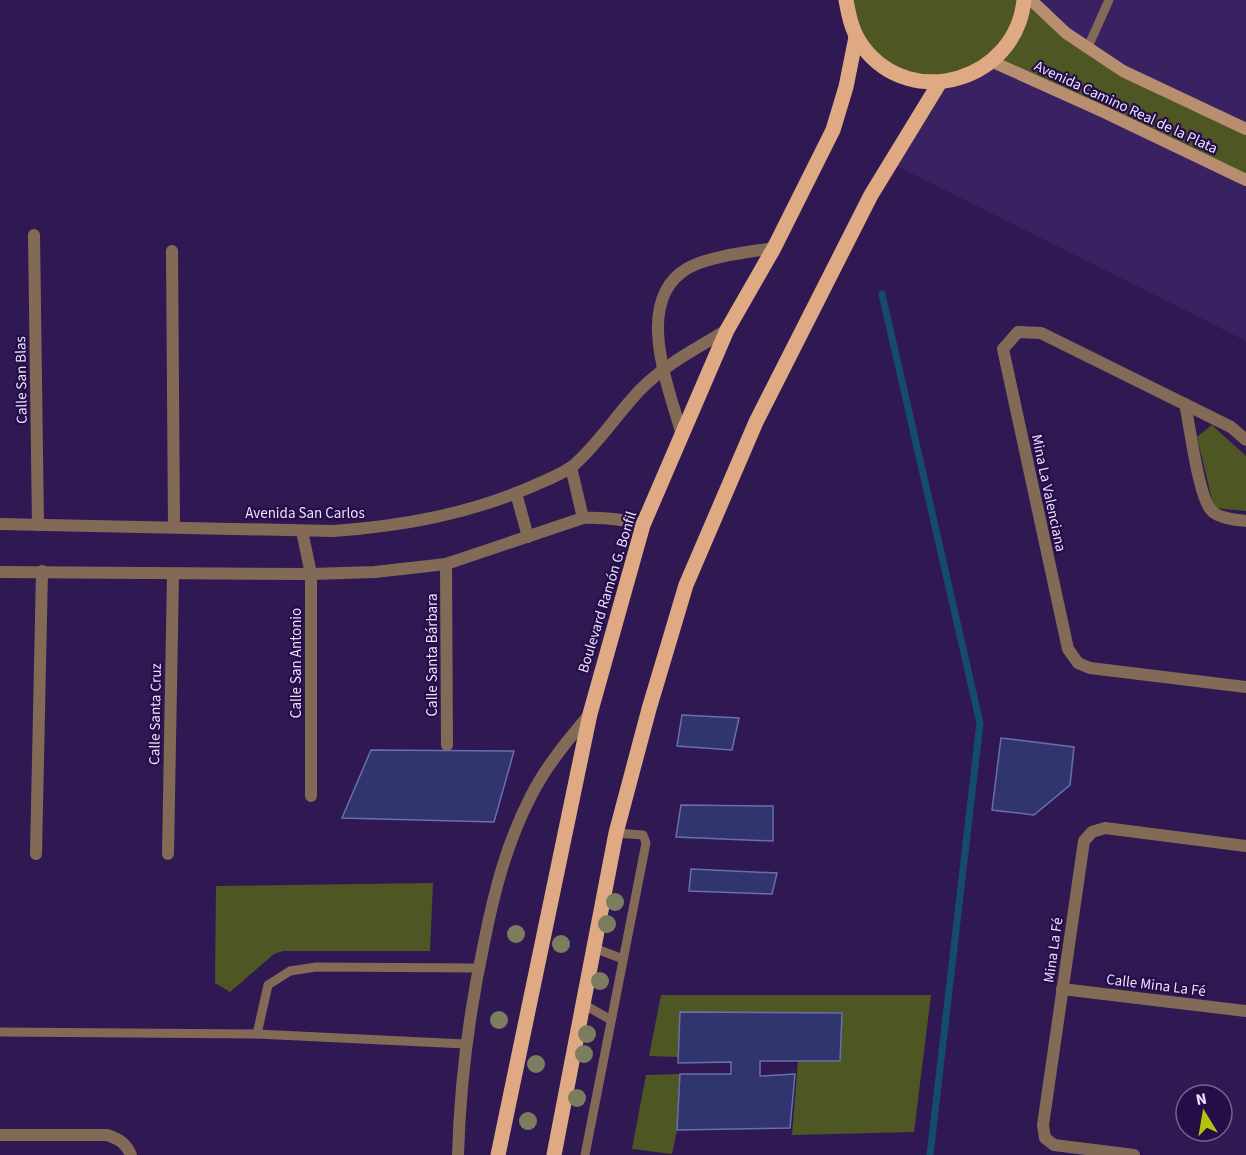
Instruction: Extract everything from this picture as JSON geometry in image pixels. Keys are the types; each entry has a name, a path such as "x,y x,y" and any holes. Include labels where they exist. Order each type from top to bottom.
{"main road":[{"path":"846,0 850,24 856,37 864,49 885,68 912,80 940,82 968,76 993,62 1011,40 1023,12 1024,0"},
{"name":"Avenida Camino Real de la Plata","path":"1031,0 1066,33 1123,71 1246,129"},
{"name":"Boulevard Ramón G. Bonfil","path":"497,1153 590,714 643,525 727,330 774,248 833,130 846,87 856,37"},
{"name":"Avenida Camino Real de la Plata","path":"993,62 1246,180"},
{"path":"554,1155 616,832 649,708 686,585 756,422 871,195 940,82"}],"street":[{"name":"Calle San Blas","path":"34,235 38,525"},
{"path":"682,435 658,344 657,322 662,298 675,279 689,267 774,248"},
{"path":"172,251 174,527"},
{"name":"Avenida San Carlos","path":"0,524 302,531 381,527 478,507 516,493 572,467 594,446 641,389 663,370 727,330"},
{"name":"Mina La Valenciana","path":"1185,404 1041,333 1018,332 1002,349 1068,649 1078,663 1090,668 1246,687"},
{"path":"1185,404 1232,427 1246,440"},
{"path":"1185,404 1204,498 1212,512 1234,520 1246,521"},
{"path":"572,467 583,518"},
{"path":"516,493 528,537"},
{"path":"0,572 311,574 375,572 446,564 583,518 624,519 643,525"},
{"name":"Calle San Antonio","path":"302,531 311,574 311,796"},
{"name":"Calle Santa Bárbara","path":"446,564 447,745"},
{"path":"36,854 42,571"},
{"name":"Calle Santa Cruz","path":"168,854 173,574"},
{"path":"458,1155 459,1107 465,1044 494,893 509,848 531,796 556,755 590,714"},
{"name":"Mina La Fé","path":"1134,1155 1054,1145 1045,1138 1043,1125 1084,841 1092,832 1105,828 1246,846"},
{"name":"Calle Mina La Fé","path":"1062,989 1246,1011"},
{"path":"0,1135 107,1135 120,1139 131,1155"}],"lane":[{"path":"1088,47 1109,0"},
{"path":"585,1155 646,843 643,835 616,832"},
{"path":"594,948 623,959"},
{"path":"257,1034 268,985 290,971 316,967 478,968"},
{"path":"583,1004 611,1020"},
{"path":"0,1032 257,1034 465,1044"}],"shaded area":[{"path":"1031,0 1246,0 1246,129 1123,71"},
{"path":"993,62 1246,180 1246,341 891,163 940,82"}],"green space":[{"path":"846,0 1031,0 1123,71 1246,129 1246,180 993,61 968,76 912,79 864,49"},
{"path":"1212,425 1246,456 1246,511 1214,508 1197,437"},
{"path":"433,883 430,951 283,951 274,954 230,992 215,983 216,886"},
{"path":"661,995 931,995 914,1132 792,1135 798,1061 840,1061 842,1013 680,1012 678,1057 649,1056"},
{"path":"680,1074 677,1130 672,1154 632,1149 646,1075"}],"building":[{"path":"682,715 739,718 732,750 677,746"},
{"path":"1001,738 1074,747 1070,785 1034,815 992,810"},
{"path":"371,750 514,751 494,822 342,818"},
{"path":"681,805 773,806 773,841 676,837"},
{"path":"691,869 777,873 772,894 689,891"},
{"path":"680,1012 842,1013 840,1061 760,1061 760,1076 795,1074 790,1128 677,1130 680,1074 731,1074 731,1062 678,1063"}],"waterway":[{"path":"882,294 980,723 930,1155"}]}
